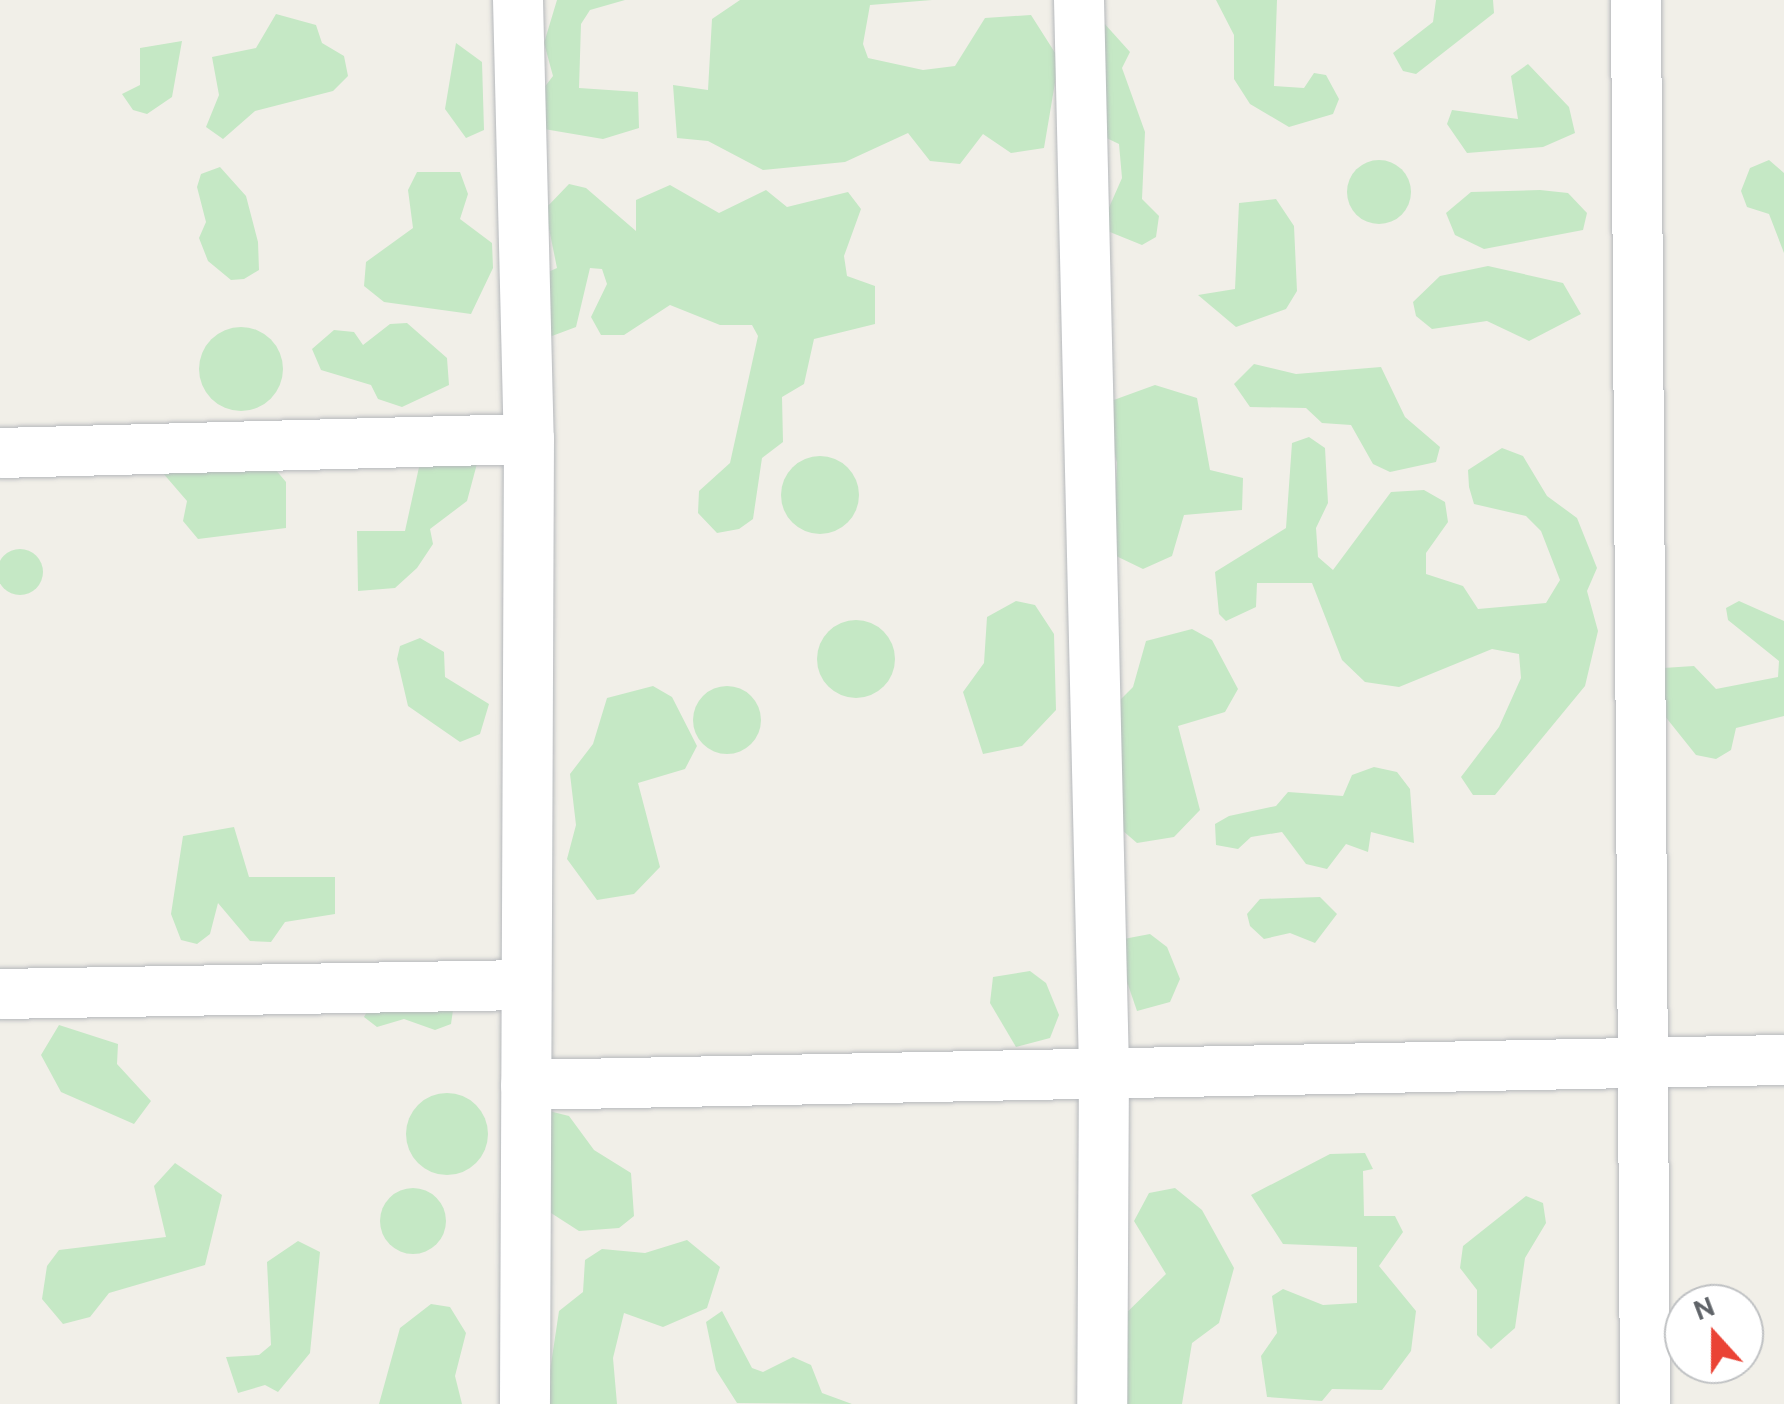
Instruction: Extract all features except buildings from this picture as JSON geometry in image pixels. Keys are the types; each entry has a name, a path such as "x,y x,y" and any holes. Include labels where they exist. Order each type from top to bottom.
{"street":[{"path":"518,0 529,439 525,1404"},
{"path":"1079,0 1104,1067 1102,1404"},
{"path":"1636,0 1646,1062 1645,1404"},
{"path":"0,453 529,439"},
{"path":"0,994 525,985"},
{"path":"526,1085 1104,1067 1784,1060"}],"green space":[{"path":"557,0 625,0 590,10 581,24 579,88 638,92 639,128 603,139 544,129 534,101 553,76 544,43"},
{"path":"740,0 932,0 870,5 863,44 868,58 923,70 955,66 985,18 1031,15 1059,59 1044,148 1011,153 983,134 960,164 930,161 908,133 845,162 763,170 708,141 677,138 673,85 708,90 712,19"},
{"path":"1216,0 1277,0 1274,86 1304,88 1314,73 1326,75 1339,99 1333,114 1289,127 1250,104 1234,79 1234,35"},
{"path":"1436,0 1493,0 1494,13 1416,74 1403,71 1393,53 1433,22"},
{"path":"276,14 316,25 322,43 344,56 348,76 333,91 255,111 223,139 206,127 219,95 212,57 256,48"},
{"path":"1103,22 1130,52 1122,68 1145,132 1142,199 1159,216 1156,237 1142,245 1100,228 1122,178 1119,144 1096,133"},
{"path":"182,41 172,97 147,114 133,110 122,94 140,85 140,48"},
{"path":"456,43 482,62 484,130 466,138 445,109"},
{"path":"1528,64 1569,107 1575,133 1543,147 1467,153 1447,124 1452,110 1518,119 1511,76"},
{"path":"1379,160 1402,169 1411,192 1402,215 1379,224 1356,215 1347,192 1356,169"},
{"path":"1769,160 1784,173 1784,253 1769,214 1747,207 1741,191 1750,168"},
{"path":"220,167 246,196 258,242 259,270 244,279 231,280 208,261 199,238 206,222 197,187 201,174"},
{"path":"417,172 460,172 468,194 460,219 492,243 493,268 471,314 384,302 364,286 366,262 413,228 408,190"},
{"path":"569,184 586,188 636,231 636,200 670,185 719,213 766,190 787,207 848,192 861,209 844,256 847,276 875,286 875,324 814,339 804,384 782,397 783,442 762,458 753,519 739,529 717,533 698,513 699,491 730,463 758,336 752,325 720,325 670,305 624,335 601,335 591,317 607,284 602,269 590,268 576,327 552,336 531,328 528,281 557,268 545,209"},
{"path":"1471,192 1568,193 1587,213 1583,230 1484,249 1455,235 1446,213"},
{"path":"1276,199 1294,226 1297,291 1286,309 1236,327 1198,295 1235,289 1239,203"},
{"path":"1488,266 1563,283 1581,314 1529,341 1487,321 1432,329 1416,316 1413,302 1440,276"},
{"path":"407,323 447,358 449,385 402,407 378,399 371,385 321,370 312,349 334,330 354,332 363,345 390,324"},
{"path":"241,327 257,330 271,339 280,353 280,385 271,399 257,408 241,411 225,408 211,399 202,385 199,369 202,353 211,339 225,330"},
{"path":"1254,364 1296,374 1381,367 1405,417 1440,447 1436,462 1390,472 1373,464 1351,425 1322,423 1306,408 1250,407 1234,384"},
{"path":"1155,385 1197,398 1210,470 1243,478 1242,510 1184,515 1172,556 1143,569 1112,554 1117,463 1108,425 1111,401"},
{"path":"1309,437 1325,448 1328,503 1316,528 1318,557 1333,570 1391,492 1424,490 1445,502 1448,522 1426,553 1426,574 1463,586 1478,609 1546,603 1560,580 1541,531 1526,516 1474,504 1469,487 1468,470 1502,448 1523,456 1547,496 1577,518 1597,568 1587,591 1598,631 1585,686 1495,795 1473,795 1461,777 1499,727 1521,678 1519,654 1492,649 1399,687 1365,682 1342,660 1312,583 1257,583 1256,607 1226,621 1219,614 1215,572 1286,528 1292,443"},
{"path":"482,445 467,501 430,529 433,544 417,568 395,588 358,591 357,531 405,531 421,458"},
{"path":"820,456 848,467 859,495 848,523 820,534 792,523 781,495 792,467"},
{"path":"275,469 286,482 286,528 198,539 183,521 187,501 162,472"},
{"path":"20,549 36,556 43,572 36,588 20,595 4,588 -3,572 4,556"},
{"path":"1016,601 1035,605 1054,634 1056,710 1022,746 983,754 963,692 984,663 987,617"},
{"path":"1739,601 1784,621 1784,716 1736,728 1731,750 1716,759 1696,755 1656,705 1663,668 1694,666 1716,689 1778,677 1779,661 1728,620 1726,608"},
{"path":"856,620 884,631 895,659 884,687 856,698 828,687 817,659 828,631"},
{"path":"1192,629 1212,640 1238,689 1225,712 1178,726 1200,810 1174,837 1137,843 1115,824 1118,702 1133,687 1146,641"},
{"path":"420,638 444,652 445,677 489,704 480,734 460,742 408,706 397,659 400,646"},
{"path":"653,686 672,697 697,746 685,769 638,783 660,867 634,894 597,900 567,859 576,825 570,774 593,744 607,698"},
{"path":"727,686 751,696 761,720 751,744 727,754 703,744 693,720 703,696"},
{"path":"1374,767 1397,772 1410,789 1414,843 1371,832 1368,852 1346,844 1327,869 1306,864 1282,832 1251,837 1238,849 1216,845 1215,824 1229,816 1276,806 1288,792 1343,796 1352,775"},
{"path":"234,827 249,877 335,877 335,914 285,922 271,942 250,941 218,903 210,934 197,944 181,940 171,914 183,836"},
{"path":"1320,897 1337,914 1315,943 1290,933 1264,939 1250,926 1247,914 1260,899"},
{"path":"1150,934 1167,947 1180,979 1170,1002 1137,1011 1113,941"},
{"path":"1030,971 1046,983 1059,1015 1050,1038 1016,1047 990,1003 993,977"},
{"path":"372,1002 453,1010 451,1024 435,1030 404,1019 377,1027 364,1017"},
{"path":"59,1025 118,1044 117,1064 151,1101 134,1124 61,1092 41,1055"},
{"path":"447,1093 463,1096 476,1105 485,1118 485,1150 476,1163 463,1172 447,1175 431,1172 418,1163 409,1150 406,1134 409,1118 418,1105 431,1096"},
{"path":"549,1111 569,1116 594,1150 631,1173 634,1216 619,1228 579,1231 551,1213"},
{"path":"1365,1153 1373,1169 1363,1171 1364,1216 1395,1216 1403,1232 1379,1266 1416,1311 1411,1351 1382,1390 1332,1389 1322,1401 1267,1397 1261,1356 1277,1333 1272,1296 1283,1289 1323,1305 1357,1303 1357,1247 1283,1244 1251,1195 1330,1154"},
{"path":"175,1163 222,1195 205,1265 109,1293 90,1317 63,1324 42,1299 47,1266 59,1250 166,1237 154,1186"},
{"path":"413,1188 437,1197 446,1221 437,1245 413,1254 389,1245 380,1221 389,1197"},
{"path":"1175,1188 1202,1210 1234,1268 1219,1323 1192,1343 1182,1404 1124,1404 1114,1325 1166,1274 1134,1221 1149,1193"},
{"path":"1526,1196 1543,1203 1546,1223 1525,1258 1515,1328 1491,1349 1477,1335 1477,1290 1460,1268 1463,1246"},
{"path":"687,1240 720,1267 707,1308 663,1327 624,1313 613,1358 617,1404 545,1404 559,1311 583,1292 585,1260 602,1249 645,1253"},
{"path":"298,1241 320,1252 310,1353 278,1392 265,1385 238,1393 226,1357 259,1355 271,1345 267,1262"},
{"path":"431,1304 450,1307 466,1333 455,1376 462,1404 379,1404 400,1328"},
{"path":"722,1311 752,1368 763,1372 793,1357 811,1365 822,1393 852,1404 737,1403 716,1370 706,1322"}]}
